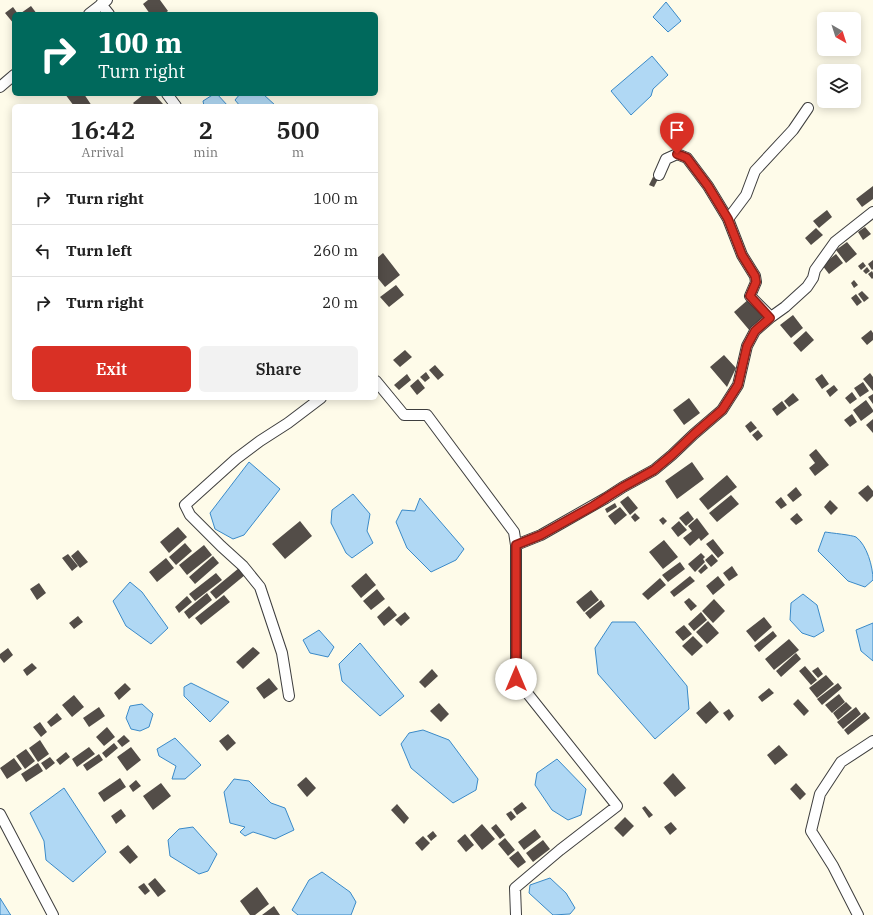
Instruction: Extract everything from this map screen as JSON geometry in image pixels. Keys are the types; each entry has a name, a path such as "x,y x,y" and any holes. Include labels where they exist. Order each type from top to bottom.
{"street":[{"path":"92,12 104,2 108,12"},
{"path":"0,87 12,77"},
{"path":"728,219 746,195 755,170 793,130 808,108"},
{"path":"659,175 666,159 677,154 687,158 708,186 728,219 742,255 755,276 756,282 750,296 770,318"},
{"path":"516,545 541,535 654,470 722,410 738,385 747,346 755,331 807,287 813,278 815,270 836,242 873,212"},
{"path":"378,384 404,416 427,415 514,532 516,545 516,679 617,806 560,850 515,888 516,915"},
{"path":"289,696 282,654 260,587 243,566 190,515 185,506 236,459 319,400"},
{"path":"858,915 833,866 811,831 820,794 841,762 873,741"},
{"path":"0,814 53,915"}],"water":[{"path":"666,2 681,21 668,32 653,17"},
{"path":"652,56 668,75 653,89 651,96 631,115 611,91"},
{"path":"211,96 219,96 226,104 204,104 203,101"},
{"path":"238,96 265,96 274,104 238,104 235,100"},
{"path":"249,462 280,489 244,535 233,539 215,529 210,513"},
{"path":"353,494 370,514 367,531 373,543 352,558 346,553 331,523 332,510"},
{"path":"420,498 464,549 456,560 431,572 407,548 396,522 402,510 415,511"},
{"path":"825,532 856,537 863,545 871,563 873,580 865,587 848,581 818,551"},
{"path":"130,582 142,592 168,628 151,644 126,626 113,601"},
{"path":"803,594 817,605 824,631 814,637 802,633 790,620 791,603"},
{"path":"612,622 635,622 687,686 689,709 655,739 598,674 595,648"},
{"path":"873,623 873,661 861,651 856,630"},
{"path":"319,630 334,647 328,657 310,653 303,640"},
{"path":"360,643 404,696 380,716 342,681 339,664"},
{"path":"191,683 229,702 210,722 184,696 184,687"},
{"path":"142,704 153,714 149,727 140,731 131,729 126,718 130,706"},
{"path":"423,730 449,740 478,779 476,790 453,803 411,768 401,744 409,733"},
{"path":"175,738 201,765 185,779 172,779 176,766 159,756 157,749"},
{"path":"557,759 586,789 581,815 568,820 552,810 535,785 537,773"},
{"path":"234,779 249,781 271,803 285,808 294,830 275,839 253,832 245,836 240,832 245,827 230,823 224,792"},
{"path":"64,788 106,852 73,882 46,860 44,841 30,813"},
{"path":"193,827 217,854 208,871 199,874 170,856 168,840 179,829"},
{"path":"322,872 350,892 356,902 351,915 298,915 292,910 309,880"},
{"path":"550,878 566,893 575,908 570,914 553,915 529,893 530,885"},
{"path":"0,898 10,914 11,915 0,915"}],"building":[{"path":"148,0 160,0 168,11 149,12 143,4"},
{"path":"31,6 36,12 22,12"},
{"path":"13,7 17,12 12,12 12,22 5,13"},
{"path":"66,96 85,96 91,104 72,104"},
{"path":"142,96 156,96 163,104 134,104 133,103"},
{"path":"653,177 658,179 654,187 649,185"},
{"path":"873,186 873,199 862,207 856,199"},
{"path":"827,210 832,217 819,228 813,221"},
{"path":"865,227 871,234 863,240 858,232"},
{"path":"816,228 823,235 811,245 805,238"},
{"path":"847,242 857,254 846,263 836,250"},
{"path":"383,253 400,275 385,287 378,278 378,257"},
{"path":"836,254 843,263 829,274 822,265"},
{"path":"873,260 873,269 872,270 868,264"},
{"path":"863,262 866,266 861,270 858,266"},
{"path":"867,267 870,271 866,274 863,271"},
{"path":"872,271 873,278 872,279 868,274"},
{"path":"854,280 858,285 854,288 851,283"},
{"path":"396,285 404,295 389,307 380,297"},
{"path":"862,291 869,298 864,302 858,294"},
{"path":"856,294 862,302 857,306 851,298"},
{"path":"750,298 767,318 750,331 734,312"},
{"path":"793,315 803,328 791,338 780,325"},
{"path":"871,330 873,333 873,340 867,345 861,338"},
{"path":"806,331 814,340 801,352 793,343"},
{"path":"405,350 412,357 400,367 393,360"},
{"path":"724,355 736,368 727,387 710,367"},
{"path":"435,365 444,375 438,380 429,370"},
{"path":"426,372 430,378 425,382 420,377"},
{"path":"870,373 873,377 873,391 863,379"},
{"path":"407,374 411,380 399,390 394,385"},
{"path":"822,374 829,384 822,389 815,379"},
{"path":"418,379 425,388 417,395 410,386"},
{"path":"863,382 869,391 860,397 854,388"},
{"path":"834,385 838,390 830,397 826,391"},
{"path":"852,392 857,399 850,404 845,398"},
{"path":"793,393 799,400 789,407 784,401"},
{"path":"873,394 873,404 868,397"},
{"path":"689,398 700,413 684,425 673,410"},
{"path":"866,400 873,412 861,421 853,410"},
{"path":"782,401 787,408 777,416 772,409"},
{"path":"852,414 857,422 850,427 844,420"},
{"path":"873,419 873,433 866,425"},
{"path":"751,421 757,428 750,433 745,426"},
{"path":"758,430 763,436 757,441 752,435"},
{"path":"816,449 829,465 815,476 809,468 815,463 809,455"},
{"path":"692,462 704,479 677,499 665,481"},
{"path":"727,475 737,487 708,510 699,499"},
{"path":"868,485 873,491 873,496 867,502 858,493"},
{"path":"796,487 802,495 793,502 787,495"},
{"path":"731,495 739,504 717,522 709,513"},
{"path":"628,496 638,508 630,515 620,502"},
{"path":"781,497 787,505 781,509 775,502"},
{"path":"830,500 838,508 831,515 824,507"},
{"path":"615,503 617,507 607,513 605,509"},
{"path":"620,507 627,515 615,525 608,516"},
{"path":"688,511 694,519 686,526 679,518"},
{"path":"635,513 640,518 635,522 631,517"},
{"path":"797,513 803,520 796,525 790,519"},
{"path":"663,517 667,521 663,525 659,520"},
{"path":"697,518 709,534 701,541 699,538 690,546 683,538 692,531 688,526"},
{"path":"300,521 312,536 285,559 272,544"},
{"path":"679,521 687,530 678,537 671,528"},
{"path":"178,527 187,537 169,553 160,542"},
{"path":"713,539 724,553 718,558 706,544"},
{"path":"664,540 678,557 663,569 649,552"},
{"path":"185,543 192,551 176,565 169,557"},
{"path":"204,545 212,555 187,575 179,565"},
{"path":"78,550 88,562 80,568 71,556"},
{"path":"701,553 705,557 703,559 705,562 695,572 688,564"},
{"path":"68,554 78,566 72,571 62,558"},
{"path":"712,554 718,561 711,567 705,560"},
{"path":"213,556 219,563 195,584 189,577"},
{"path":"166,558 174,568 157,582 149,572"},
{"path":"680,562 685,569 668,582 662,575"},
{"path":"705,564 708,568 701,574 698,571"},
{"path":"732,566 738,575 729,581 723,573"},
{"path":"239,568 245,575 216,599 210,592"},
{"path":"216,573 222,580 195,601 189,594"},
{"path":"366,573 376,585 361,598 351,586"},
{"path":"690,576 695,581 674,597 670,592"},
{"path":"718,576 725,585 713,595 706,586"},
{"path":"660,578 666,585 648,600 642,594"},
{"path":"39,583 46,593 37,600 30,589"},
{"path":"377,589 385,599 371,610 363,601"},
{"path":"591,590 599,600 584,612 576,602"},
{"path":"207,593 212,600 189,619 184,612"},
{"path":"224,595 230,602 201,625 195,618"},
{"path":"187,596 192,602 179,613 175,607"},
{"path":"689,598 697,606 691,611 684,602"},
{"path":"714,599 725,611 713,623 702,611"},
{"path":"601,600 605,606 590,619 585,613"},
{"path":"389,606 397,615 384,626 377,617"},
{"path":"405,612 410,618 401,626 395,620"},
{"path":"701,612 707,620 694,631 688,624"},
{"path":"78,616 83,622 74,629 69,623"},
{"path":"764,617 772,627 755,642 746,631"},
{"path":"708,621 719,633 707,644 696,632"},
{"path":"684,625 692,634 683,641 675,632"},
{"path":"773,631 777,636 759,652 754,646"},
{"path":"693,636 703,646 692,656 682,646"},
{"path":"789,639 799,650 774,670 765,659"},
{"path":"253,647 260,653 243,669 236,662"},
{"path":"8,648 13,655 4,663 0,658 0,654"},
{"path":"796,653 801,659 781,677 776,671"},
{"path":"32,663 37,668 27,676 23,670"},
{"path":"805,666 817,680 811,685 799,671"},
{"path":"818,667 823,674 818,678 812,671"},
{"path":"432,669 438,676 425,688 419,682"},
{"path":"826,675 834,684 817,698 809,688"},
{"path":"269,678 278,689 264,699 256,688"},
{"path":"125,683 131,689 119,700 114,693"},
{"path":"838,683 842,688 822,705 817,699"},
{"path":"769,688 774,693 762,702 758,697"},
{"path":"839,694 845,702 832,713 825,705"},
{"path":"74,695 84,707 72,717 62,705"},
{"path":"798,699 809,711 804,716 793,704"},
{"path":"710,701 719,712 706,724 696,713"},
{"path":"846,702 852,708 838,720 833,713"},
{"path":"439,703 449,714 441,722 430,711"},
{"path":"99,707 105,716 89,727 83,718"},
{"path":"856,707 861,714 843,729 837,722"},
{"path":"729,709 734,716 729,721 723,713"},
{"path":"865,712 870,718 848,735 844,730"},
{"path":"57,713 62,719 51,727 47,722"},
{"path":"40,722 47,732 41,737 33,727"},
{"path":"107,727 115,737 104,746 96,737"},
{"path":"228,734 236,743 227,751 219,741"},
{"path":"124,735 130,741 122,747 117,741"},
{"path":"40,740 49,754 38,762 29,748"},
{"path":"114,743 118,748 106,758 102,753"},
{"path":"779,745 788,755 775,765 767,755"},
{"path":"89,747 95,754 77,767 72,759"},
{"path":"131,747 141,760 127,771 117,757"},
{"path":"26,749 35,761 25,769 16,756"},
{"path":"66,752 70,757 60,765 56,760"},
{"path":"99,754 103,760 87,771 83,765"},
{"path":"50,757 55,763 46,770 41,763"},
{"path":"14,758 22,769 7,779 0,768"},
{"path":"38,763 43,771 26,782 21,774"},
{"path":"673,773 686,788 675,797 663,783"},
{"path":"306,777 316,788 307,797 297,785"},
{"path":"120,778 126,787 104,802 98,793"},
{"path":"136,780 141,786 133,792 129,786"},
{"path":"161,783 171,796 153,810 143,796"},
{"path":"796,783 806,794 800,800 790,789"},
{"path":"522,802 527,808 517,815 513,809"},
{"path":"397,804 409,818 404,824 391,810"},
{"path":"645,806 653,815 649,818 642,808"},
{"path":"121,809 126,816 116,824 111,816"},
{"path":"511,811 516,817 511,821 506,814"},
{"path":"625,817 634,826 623,837 614,828"},
{"path":"671,822 677,829 670,835 664,827"},
{"path":"482,824 495,839 482,850 470,835"},
{"path":"496,824 505,835 500,839 491,828"},
{"path":"535,829 541,837 524,850 518,842"},
{"path":"433,831 437,836 431,841 427,836"},
{"path":"465,834 474,845 466,852 457,841"},
{"path":"423,836 430,843 422,851 415,843"},
{"path":"505,838 515,850 508,856 498,844"},
{"path":"543,840 550,849 533,862 526,853"},
{"path":"128,845 138,857 130,864 119,852"},
{"path":"518,851 526,862 518,868 509,858"},
{"path":"155,878 166,891 158,897 148,884"},
{"path":"144,883 150,891 145,895 138,887"},
{"path":"257,887 269,904 255,915 250,915 240,901"},
{"path":"274,906 280,915 262,915"}],"route":[{"path":"516,679 516,545 541,535 593,506 654,470 672,455 722,410 738,385 747,346 755,331 770,318 750,296 756,282 755,276 742,255 728,219 708,186 687,158 677,154"}]}
